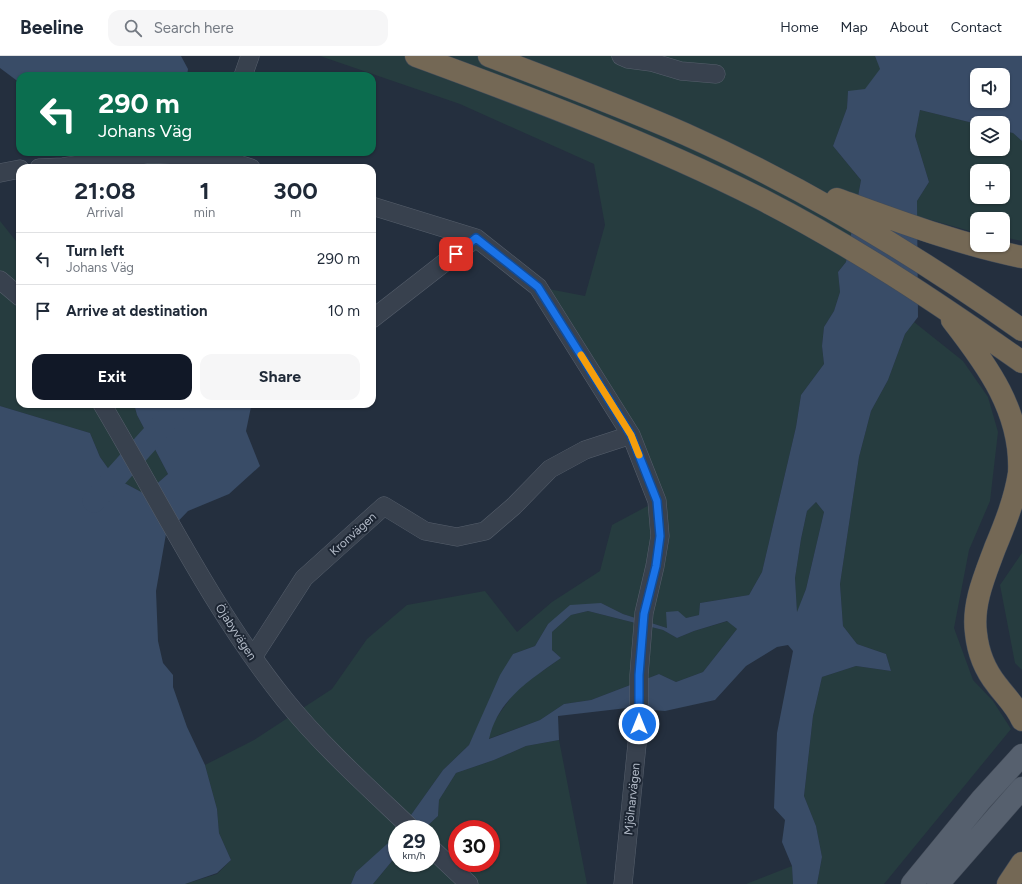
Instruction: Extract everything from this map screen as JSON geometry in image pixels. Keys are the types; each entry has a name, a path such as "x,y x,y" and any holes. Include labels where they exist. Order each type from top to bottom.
{"highway":[{"path":"416,56 571,115 673,157 760,199 819,231 932,299 1022,362"},
{"path":"489,56 686,134 755,168 834,204 989,251 1022,257"},
{"path":"834,204 925,263 1022,330"},
{"path":"932,299 993,375 1006,396 1014,415 1018,434 1019,472 1015,492 982,584 978,601 975,632 982,660 988,672 1018,709 1022,720"},
{"path":"1008,884 1022,863"}],"main road":[{"path":"912,884 981,800 1022,755"},
{"path":"938,884 1022,788"}],"street":[{"path":"244,72 250,56"},
{"path":"621,56 628,59 651,62 681,71 716,74"},
{"path":"76,164 133,156"},
{"path":"220,156 241,164"},
{"path":"0,173 16,170"},
{"name":"Mjölnarvägen","path":"376,207 476,238 538,287 631,435 657,501 660,536 656,566 644,614 639,675 639,724 623,884"},
{"path":"376,317 476,238"},
{"path":"0,280 16,294"},
{"name":"Öjabyvägen","path":"104,408 222,612 253,657 285,700 319,741 402,820"},
{"name":"Kronvägen","path":"253,657 304,578 384,506 425,531 457,537 485,531 514,506 550,469 585,450 631,435"},
{"path":"440,857 469,884"}],"green space":[{"path":"320,56 875,56 881,69 865,90 848,92 847,108 833,146 861,180 846,262 838,272 840,292 834,311 824,327 822,346 824,364 801,395 796,427 762,572 749,595 700,603 699,615 686,618 667,628 623,614 601,603 548,624 535,646 513,654 469,745 443,770 407,820 388,820 388,844 356,872 351,884 185,884 217,874 231,860 219,833 217,809 205,765 254,740 332,689 367,639 407,605 485,591 517,632 552,602 600,571 612,525 657,501 538,287 585,296 605,225 594,164 460,104 376,75 376,72 367,72"},
{"path":"920,110 970,122 970,156 1010,156 1010,132 1013,133 1022,141 1022,241 1010,238 1010,212 970,212 970,231 917,216 917,201 929,182 915,136"},
{"path":"134,156 165,156 166,164 135,164"},
{"path":"0,221 16,241 16,408 135,408 137,415 168,474 145,494 115,478 100,457 90,433 0,406"},
{"path":"914,322 963,361 988,397 998,432 990,501 969,550 954,628 973,680 993,701 1011,729 884,884 817,884 822,857 816,826 804,796 813,716 822,677 856,666 891,671 886,654 857,644 843,626 840,584 859,457 871,411 888,380 905,334"},
{"path":"816,502 824,512 806,589 797,613 795,578 801,539 807,511"},
{"path":"1022,553 1022,670 1015,663 1000,585"},
{"path":"588,611 663,630 677,638 694,631 728,621 737,629 703,672 676,682 659,674 591,700 564,704 540,720 488,739 492,724 517,689 561,658 552,650 552,632 571,615"},
{"path":"559,740 587,884 373,884 388,866 388,872 440,872 440,820 434,820 438,816 439,800 456,773 494,760 526,746"},
{"path":"792,866 793,884 746,884"}],"water":[{"path":"0,56 181,56 188,69 188,72 16,72 16,80 0,68"},
{"path":"875,56 1022,56 1022,141 1013,133 1010,132 1010,116 970,116 970,122 920,110 915,136 929,182 917,201 918,317 905,334 888,380 871,411 859,457 840,584 843,626 857,644 886,654 891,671 856,666 822,677 813,716 804,796 816,826 822,857 817,884 793,884 792,866 782,842 785,820 774,808 777,733 793,651 788,645 777,647 746,666 715,700 665,711 627,708 558,716 559,740 526,746 494,760 456,773 439,800 438,816 434,820 407,820 443,770 469,745 500,675 513,654 535,646 548,624 570,605 601,603 623,614 667,628 666,612 678,611 686,618 699,615 700,603 749,595 762,572 796,427 801,395 824,364 822,346 824,327 834,311 840,292 838,272 846,262 861,180 833,146 847,108 848,91 865,89 880,69","holes":["816,502 824,512 806,589 797,612 795,578 801,539 807,511","588,611 663,630 677,638 727,621 737,629 703,672 676,682 659,674 591,700 564,704 540,720 489,739 493,725 508,702 527,683 561,658 552,650 552,632 571,615"]},
{"path":"0,406 90,433 100,457 115,478 145,494 168,474 137,415 135,408 251,408 246,431 260,466 229,494 188,511 166,534 156,591 158,641 163,663 173,675 173,687 187,727 205,765 217,809 219,833 231,860 217,873 185,884 0,884"},
{"path":"388,843 388,866 373,884 351,884 356,872"}],"waterway":[{"path":"94,501 177,408"}],"slow traffic":[{"path":"581,355 631,435 639,455"}],"route":[{"path":"456,254 476,238 538,287 631,435 657,501 660,536 656,566 644,614 639,675 639,724"}]}
